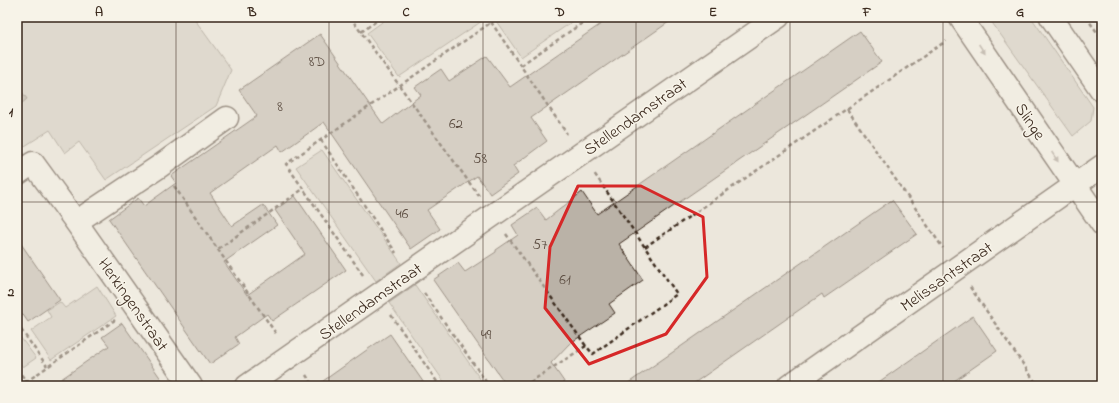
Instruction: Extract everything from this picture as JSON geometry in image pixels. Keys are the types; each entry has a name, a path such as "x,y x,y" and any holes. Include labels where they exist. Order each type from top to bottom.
{"street":[{"name":"Stellendamstraat","path":"247,386 778,17"},
{"path":"1051,17 1102,91"},
{"name":"Slinge","path":"963,22 1102,224"},
{"path":"76,222 160,166 227,118"},
{"name":"Herkingenstraat","path":"17,174 33,163 136,306 191,386"},
{"name":"Melissantstraat","path":"790,386 1102,166"}],"path":[{"path":"350,17 593,354 677,294 491,22"},
{"path":"361,32 382,17"},
{"path":"286,164 498,17"},
{"path":"521,65 591,17"},
{"path":"1086,17 1102,39"},
{"path":"645,247 963,22"},
{"path":"160,166 313,386"},
{"path":"218,249 303,189"},
{"path":"20,386 136,306"},
{"path":"17,324 47,366"},
{"path":"524,386 586,346"},
{"path":"17,369 26,381"}],"highlighted area":[{"path":"578,186 641,186 703,217 707,277 666,334 589,364 545,308 550,247"}],"shaded area":[{"path":"17,17 193,17 231,70 216,106 106,180 79,142 65,153 50,130 17,151 17,107 27,99 17,85"},
{"path":"389,17 488,17 399,77 367,33"},
{"path":"502,17 579,17 521,57 496,21"},
{"path":"988,17 1031,17 1093,107 1091,121 1073,136"},
{"path":"17,85 27,99 17,107"},
{"path":"322,150 401,263 376,281 296,167"},
{"path":"415,285 485,386 447,386 389,303"},
{"path":"97,286 116,316 51,360 31,331 51,317 47,310 60,302 65,308"},
{"path":"17,333 36,358 23,367 17,359"}],"building":[{"path":"611,17 676,17 531,118 547,141 513,166 518,174 490,194 477,176 427,210 440,229 411,249 324,122 282,152 278,145 210,193 232,226 263,205 277,225 224,262 247,295 305,254 275,210 295,196 346,270 272,321 267,314 235,337 239,344 210,364 109,219 138,198 144,206 176,183 171,176 257,116 239,90 320,34 383,124 421,95 415,87 441,69 449,81 487,56 510,87"},
{"path":"860,31 882,62 619,244 643,280 609,304 615,313 569,344 551,363 567,386 507,386 433,280 458,263 465,272 496,252 496,250 518,235 512,225 537,208 546,220 582,192 597,214"},
{"path":"892,200 917,234 824,298 822,294 690,386 624,386"},
{"path":"17,238 60,300 28,322 17,306"},
{"path":"973,316 997,351 947,386 873,386"},
{"path":"122,323 166,386 51,386 109,346 102,337"},
{"path":"390,334 426,386 316,386 371,347"}]}
